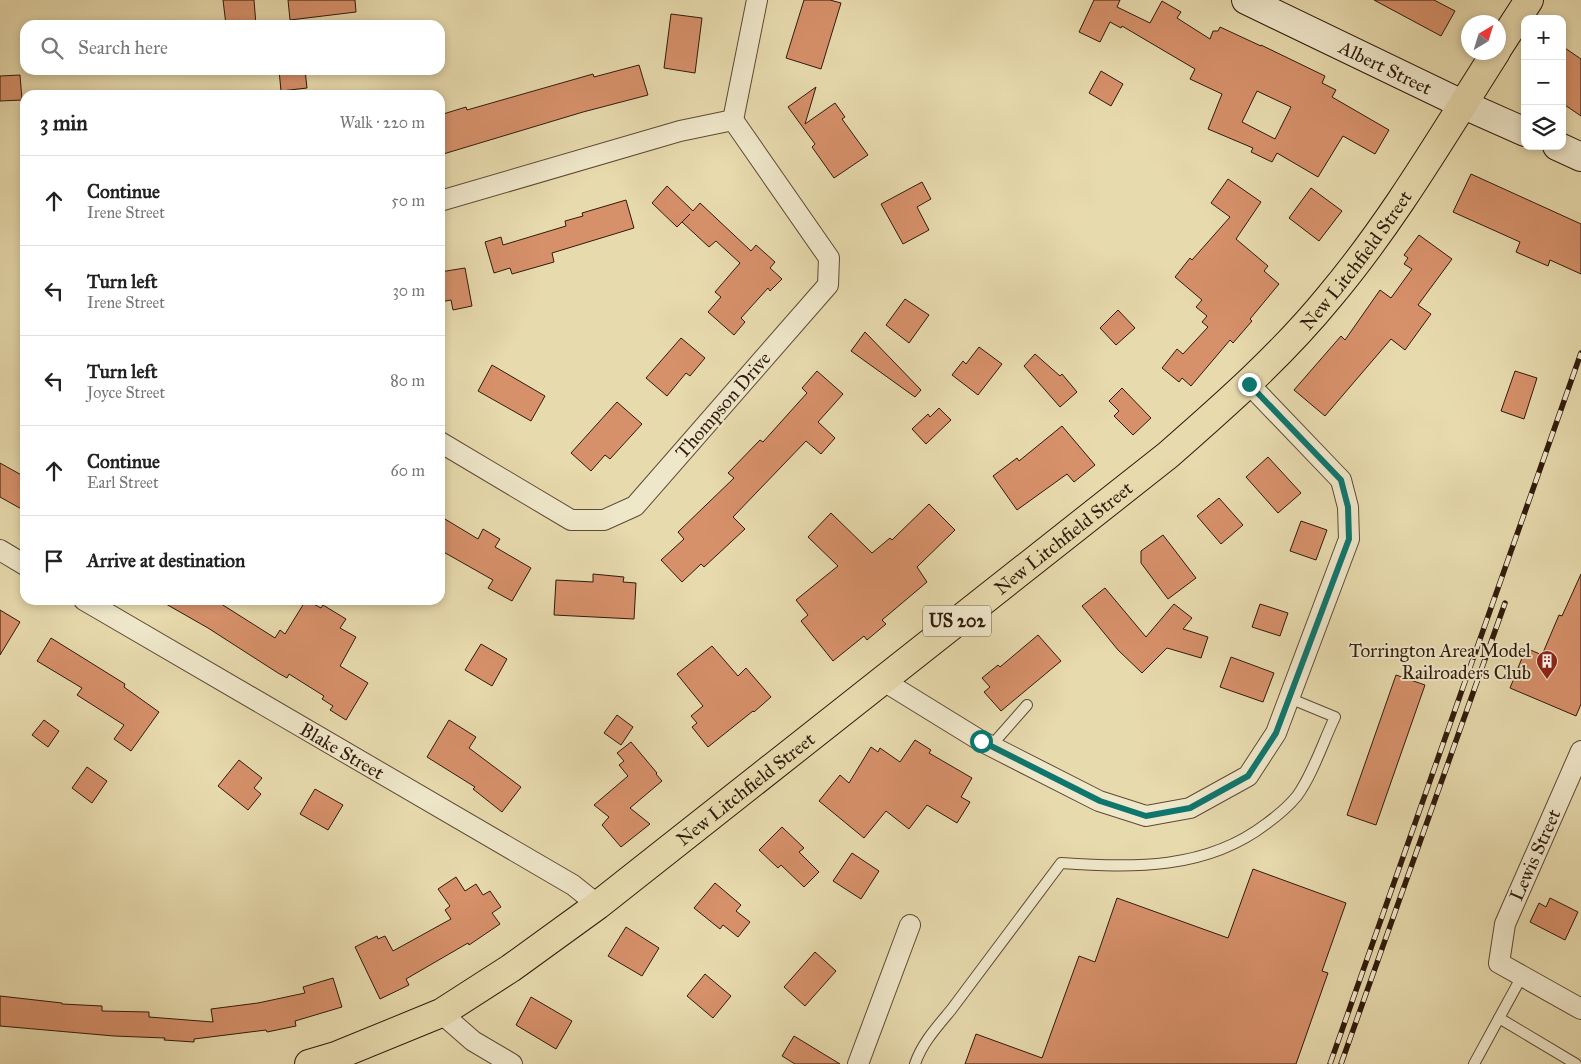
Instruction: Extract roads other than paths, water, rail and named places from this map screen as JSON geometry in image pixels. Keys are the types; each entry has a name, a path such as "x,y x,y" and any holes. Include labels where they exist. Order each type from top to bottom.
{"highway":[{"path":"1506,36 1529,0"},
{"name":"New Litchfield Street","path":"310,1064 336,1056 441,1013 511,968 598,905 1168,455 1249,384 1296,336 1331,296 1390,218 1491,60"}],"street":[{"path":"445,200 680,131 734,120 757,0"},
{"name":"Albert Street","path":"1246,0 1462,104 1521,130"},
{"name":"Thompson Drive","path":"445,445 571,520 604,520 635,506 828,285 830,258 734,120"},
{"path":"1566,150 1581,157"},
{"path":"882,680 991,746 1100,801 1146,816 1190,808 1248,776 1276,733 1349,539 1348,507 1341,480 1249,384"},
{"path":"0,550 20,562"},
{"name":"Blake Street","path":"93,605 573,885 598,905"},
{"name":"Lewis Street","path":"1522,976 1499,963 1505,924 1581,751"},
{"path":"858,1064 910,925"},
{"path":"1522,976 1581,1009"},
{"path":"441,1013 472,1041 512,1064"}],"lane":[{"path":"915,1064 924,1044 933,1031 951,1010 1061,863 1091,865 1160,864 1189,861 1234,845 1281,813 1297,796 1306,780 1335,717 1289,698"},
{"path":"991,746 1027,706"},
{"path":"1474,1064 1522,976"},
{"path":"1499,1018 1576,1064"}],"railway":[{"path":"1330,1064 1581,353"},
{"path":"1341,1064 1505,603"}],"place":[{"name":"Torrington Area Model Railroaders Club","path":"1547,680"}]}
